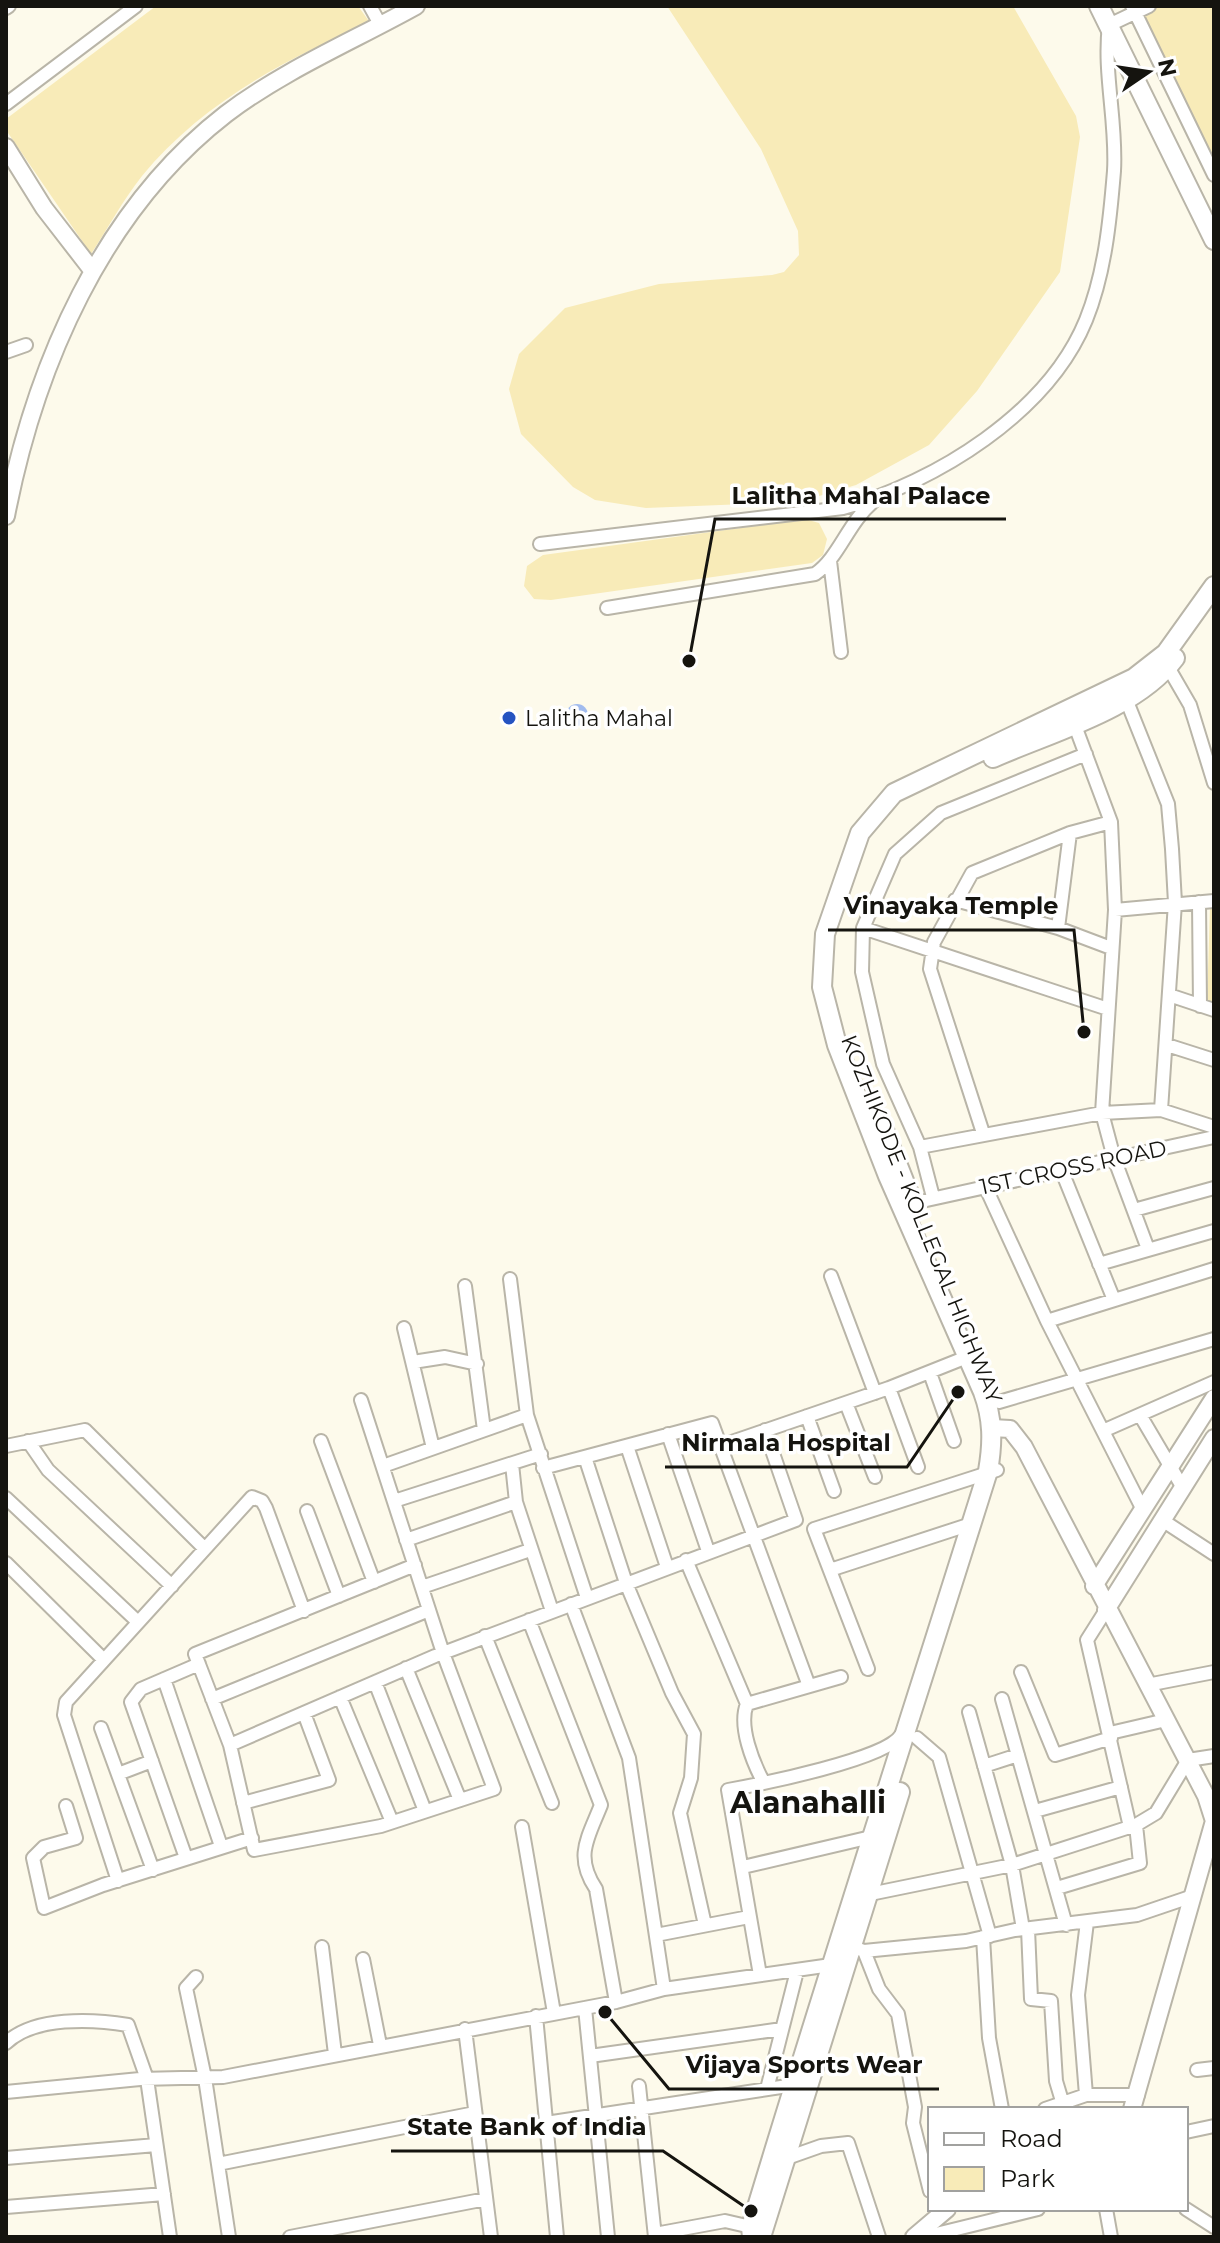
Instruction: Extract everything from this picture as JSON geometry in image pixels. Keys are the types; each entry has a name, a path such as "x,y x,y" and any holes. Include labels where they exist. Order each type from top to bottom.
{"main road":[{"path":"1099,6 1214,240"},
{"name":"KOZHIKODE - KOLLEGAL HIGHWAY","path":"997,1428 972,1355 843,1031 833,986 836,936 859,861 882,821 919,791 1143,690 1168,667 1214,586"},
{"name":"KOZHIKODE - KOLLEGAL HIGHWAY","path":"755,2234 794,2085 831,1965 871,1837 912,1736 993,1470 999,1402 972,1355 837,1045 822,987 825,934 860,833 894,793 1116,689 1154,664 1214,603"},
{"name":"KOZHIKODE - KOLLEGAL HIGHWAY","path":"755,2234 787,2158 858,1949 912,1736 971,1524 993,1470"}],"street":[{"path":"370,6 381,26"},
{"path":"6,516 16,465 44,382 92,270 137,204 194,142 227,114 274,83 416,6"},
{"path":"540,544 816,514 883,494 960,456 1014,416 1052,375 1086,320 1104,254 1114,170 1113,113 1105,53 1109,25 1134,9 1149,6"},
{"path":"6,104 130,8"},
{"path":"1134,9 1214,175"},
{"path":"6,147 44,208 92,270"},
{"path":"6,352 26,345"},
{"path":"607,608 815,574 830,561 855,518 883,494"},
{"path":"830,561 841,652"},
{"path":"1168,667 1190,705 1210,752 1214,783"},
{"path":"1126,699 1168,804 1175,903 1161,1110"},
{"path":"1074,723 1111,822 1115,910 1102,1113 1114,1158 1148,1249"},
{"path":"933,1197 920,1147 883,1064 862,972 863,928 895,854 941,813 1086,754"},
{"path":"983,1133 930,969 932,953 955,900 972,873 1070,833 1111,822"},
{"path":"1058,928 1070,833"},
{"path":"955,900 1058,928 1111,948"},
{"path":"1115,910 1214,901"},
{"path":"1199,902 1200,1006"},
{"path":"863,928 1108,1009"},
{"path":"1169,995 1214,1010"},
{"path":"1167,1045 1214,1060"},
{"path":"920,1147 1102,1113 1161,1110 1214,1127"},
{"name":"1ST CROSS ROAD","path":"913,1203 1214,1137"},
{"path":"1061,1169 1114,1300"},
{"path":"985,1186 1047,1321 1143,1510"},
{"path":"1134,1210 1214,1188"},
{"path":"1099,1264 1214,1231"},
{"path":"1047,1321 1214,1269"},
{"path":"831,1276 875,1393"},
{"path":"510,1279 527,1415 587,1598"},
{"path":"465,1286 484,1430"},
{"path":"404,1328 433,1448"},
{"path":"999,1402 1214,1339"},
{"path":"720,1446 889,1388 972,1355"},
{"path":"413,1362 445,1357 477,1364"},
{"path":"930,1373 954,1441"},
{"path":"1105,1430 1214,1382"},
{"path":"889,1388 918,1467"},
{"path":"1094,1586 1214,1398"},
{"path":"361,1400 383,1466 406,1540 415,1565 443,1653 494,1789 392,1822 254,1850 230,1745 195,1654 415,1565"},
{"path":"846,1403 875,1477"},
{"path":"383,1466 527,1415"},
{"path":"1140,1415 1183,1488"},
{"path":"807,1416 834,1491"},
{"path":"543,1468 712,1423 809,1686"},
{"path":"997,1428 1010,1429 1024,1447 1106,1610 1188,1760 1214,1821 1135,2102 1086,2095 1049,2107"},
{"path":"6,1446 85,1430 204,1548"},
{"path":"765,1430 796,1520 814,1529 868,1669"},
{"path":"668,1434 708,1551"},
{"path":"1057,1888 1140,1863 1087,1640 1214,1438"},
{"path":"28,1441 48,1470 172,1586"},
{"path":"321,1441 374,1582"},
{"path":"627,1446 667,1567"},
{"path":"394,1501 541,1454"},
{"path":"585,1457 626,1583 672,1693 694,1734 691,1778 680,1813 705,1925"},
{"path":"512,1464 516,1502 552,1611"},
{"path":"814,1529 993,1470"},
{"path":"118,1881 64,1715 66,1702 252,1497 262,1501 304,1611"},
{"path":"6,1498 138,1622"},
{"path":"406,1540 516,1502"},
{"path":"307,1511 339,1596"},
{"path":"230,1745 485,1636 796,1520"},
{"path":"1162,1520 1214,1554"},
{"path":"830,1570 971,1524"},
{"path":"422,1587 530,1550"},
{"path":"686,1560 747,1704 743,1714 755,1767 764,1783"},
{"path":"6,1563 104,1660"},
{"path":"571,1604 629,1758 664,1989"},
{"path":"212,1699 429,1610"},
{"path":"529,1620 601,1805 583,1851 586,1873 596,1889 616,2002"},
{"path":"485,1636 552,1803"},
{"path":"186,1858 131,1702 141,1689 199,1664"},
{"path":"406,1668 460,1800"},
{"path":"1021,1672 1055,1755 1110,1735 1166,1720"},
{"path":"1147,1685 1214,1672"},
{"path":"747,1704 841,1677"},
{"path":"164,1679 221,1846"},
{"path":"375,1682 425,1811"},
{"path":"340,1697 392,1822"},
{"path":"1002,1699 1066,1925"},
{"path":"969,1712 1012,1865 1026,1929 1031,1999 1051,2001 1056,2081 1062,2101"},
{"path":"243,1803 329,1780 304,1713"},
{"path":"101,1728 153,1870"},
{"path":"760,1975 728,1790 851,1761 895,1744 902,1733 912,1736 939,1757 973,1871 987,1936 986,2007 1002,2107"},
{"path":"984,1766 1018,1755"},
{"path":"1188,1760 1214,1756"},
{"path":"870,1894 1012,1865 1133,1826 1156,1813 1188,1760"},
{"path":"118,1774 152,1761"},
{"path":"1035,1811 1121,1787"},
{"path":"66,1806 76,1838 44,1847 33,1858 44,1908 252,1838"},
{"path":"522,1827 554,2013"},
{"path":"743,1867 871,1837"},
{"path":"928,2183 913,2123 915,2107 898,2014 879,1989 858,1949 987,1936 1137,1915 1193,1896"},
{"path":"656,1935 749,1917"},
{"path":"1086,2095 1078,1995 1087,1922"},
{"path":"322,1947 335,2054"},
{"path":"363,1959 380,2045"},
{"path":"6,2092 147,2079 223,2077 616,2002 664,1989 831,1965"},
{"path":"767,2089 797,1971"},
{"path":"196,1977 186,1988 205,2078 229,2237"},
{"path":"585,2008 608,2237"},
{"path":"536,2016 557,2237"},
{"path":"6,2043 31,2029 65,2023 128,2025 147,2079 170,2237"},
{"path":"465,2029 491,2237"},
{"path":"590,2056 782,2029"},
{"path":"1197,2070 1214,2068"},
{"path":"546,2123 794,2085"},
{"path":"639,2086 655,2235 725,2221 755,2234"},
{"path":"218,2164 475,2113"},
{"path":"1188,2132 1214,2126"},
{"path":"787,2158 821,2146 848,2143 879,2237"},
{"path":"6,2158 156,2145"},
{"path":"6,2207 164,2194"},
{"path":"290,2237 486,2199"},
{"path":"1188,2210 1214,2227"},
{"path":"914,2237 934,2222 1022,2211"},
{"path":"1106,2211 1111,2237"}],"green space":[{"path":"156,6 358,6 371,24 277,68 246,86 190,127 142,176 91,254 6,130 6,119"},
{"path":"667,6 1013,6 1076,116 1080,137 1060,272 977,391 929,445 856,485 799,502 646,508 595,500 573,487 521,434 509,389 519,354 565,308 659,284 772,275 784,272 799,255 798,231 761,149"},
{"path":"1134,6 1214,6 1214,173"},
{"path":"805,519 819,523 827,539 823,555 812,563 551,600 534,599 524,586 527,566 543,555"},
{"path":"1210,907 1214,907 1214,1004 1207,1003"}],"water":[{"path":"577,704 585,707 588,715 585,723 577,726 569,723 566,715 569,707"}],"place":[{"name":"Lalitha Mahal Palace","path":"689,661"},
{"name":"Lalitha Mahal","path":"509,718"},
{"name":"Vinayaka Temple","path":"1084,1032"},
{"name":"Nirmala Hospital","path":"958,1392"},
{"name":"Vijaya Sports Wear","path":"605,2012"},
{"name":"State Bank of India","path":"751,2211"}],"district":[{"name":"Alanahalli","path":"808,1803"}]}
